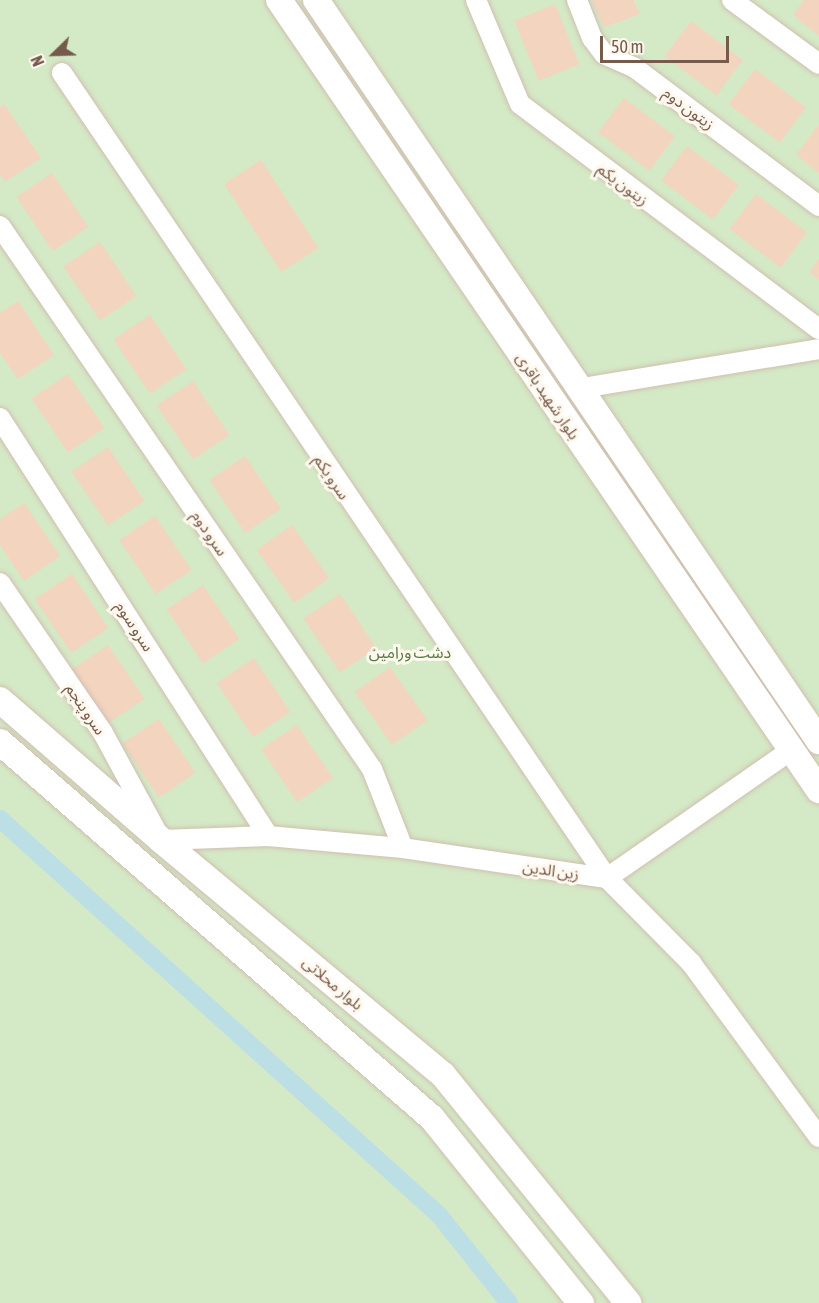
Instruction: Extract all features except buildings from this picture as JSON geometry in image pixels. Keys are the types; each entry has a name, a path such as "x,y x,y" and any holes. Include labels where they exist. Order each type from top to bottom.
{"street":[{"name":"بلوار شهید باقری","path":"279,0 819,790"},
{"name":"بلوار شهید باقری","path":"316,0 582,388 819,741"},
{"name":"زیتون یکم","path":"476,0 520,104 819,329"},
{"name":"زیتون دوم","path":"577,0 592,38 604,54 634,68 819,206"},
{"path":"732,0 819,64"},
{"name":"سرو یکم","path":"62,73 607,878"},
{"name":"سرو دوم","path":"0,226 372,770 404,848"},
{"path":"554,404 582,388 819,349"},
{"name":"سرو سوم","path":"0,418 268,836"},
{"name":"سرو پنجم","path":"0,583 103,733 161,840"},
{"name":"بلوار محلاتی","path":"0,700 161,840 443,1075 628,1303"},
{"path":"0,742 432,1118 581,1303"},
{"path":"792,750 607,878 691,963 819,1137"},
{"name":"زین الدین","path":"161,840 268,836 404,848 607,878"},
{"path":"142,866 161,840"}],"green space":[{"name":"دشت ورامین","path":"0,0 819,0 819,1303 0,1303"}],"waterway":[{"path":"0,819 439,1215 509,1303"}]}
